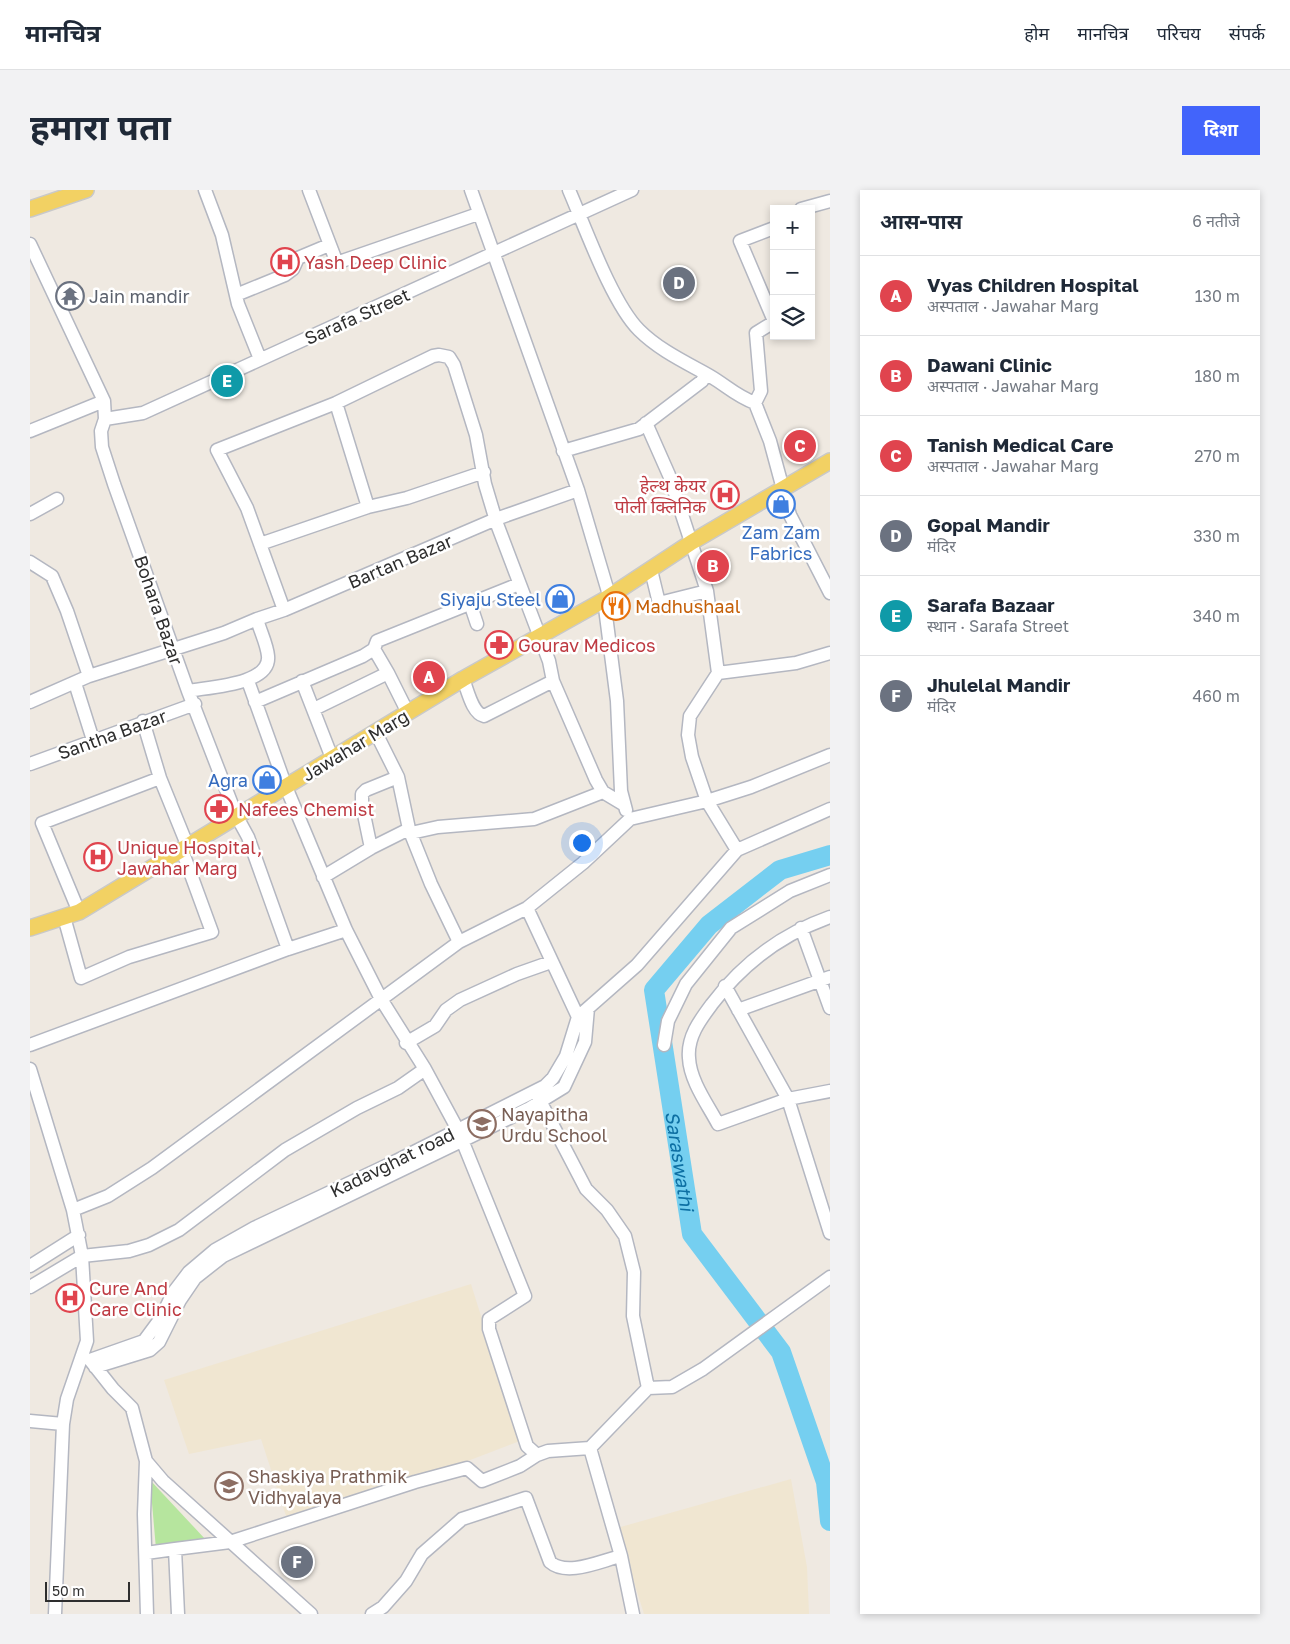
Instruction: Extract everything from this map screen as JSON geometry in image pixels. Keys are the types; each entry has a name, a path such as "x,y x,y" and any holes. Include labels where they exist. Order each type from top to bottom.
{"main road":[{"path":"30,209 86,190"},
{"name":"Jawahar Marg","path":"30,928 79,912 236,815 286,788 463,679 606,597 692,542 830,461"}],"street":[{"path":"205,190 222,235 236,295 260,358"},
{"path":"310,190 329,245 337,261 343,262 478,214"},
{"path":"471,190 578,490 606,597 617,701 623,804 630,819"},
{"path":"569,190 609,280 638,330 662,349 706,374 739,397 755,402"},
{"name":"Sarafa Street","path":"105,419 143,413 632,190"},
{"path":"815,205 830,201"},
{"path":"770,230 740,241 770,312"},
{"path":"30,244 104,401 30,431"},
{"path":"236,295 286,275 293,269 298,258 329,245"},
{"path":"770,324 756,333 761,391 755,402 770,441 790,514 830,593"},
{"path":"284,610 247,508 217,450 336,403 433,356 449,357 454,365 476,435 496,519 549,661 553,681 603,792 623,804"},
{"path":"563,452 640,429 702,382 706,374"},
{"name":"Bohara Bazar","path":"104,401 105,419 101,431 102,447 188,691 195,704 236,815 248,837 288,948"},
{"path":"336,403 368,506"},
{"path":"646,423 669,475 707,591 718,673 690,716 688,735 692,758 707,801 737,850"},
{"path":"260,544 368,506 407,498 484,472"},
{"name":"Bartan Bazar","path":"30,702 89,676 224,634 448,542 496,519 578,490"},
{"path":"30,514 57,499"},
{"path":"30,562 52,576 67,610 89,676"},
{"path":"650,570 660,603 707,591"},
{"path":"256,702 363,656 374,649 377,641 519,584"},
{"path":"470,603 477,624"},
{"path":"188,691 248,681 265,669 268,657 257,619"},
{"path":"374,649 408,713"},
{"path":"718,673 796,663 830,653"},
{"path":"314,709 388,673"},
{"path":"463,679 475,710 479,715 484,716 553,681"},
{"path":"248,681 286,788 346,930 381,999 406,1043 425,1069 460,1135 525,1296 489,1318 489,1329 527,1446 537,1455"},
{"path":"302,681 332,758"},
{"path":"75,683 94,740"},
{"name":"Santha Bazar","path":"30,764 143,721 195,704"},
{"path":"64,917 81,978 129,957 212,932 160,778 143,721"},
{"path":"376,733 398,777 410,831 431,884 459,942"},
{"path":"74,1210 108,1196 152,1168 459,942 527,908 583,863 630,819 707,801 751,787 830,756"},
{"path":"371,848 362,806 362,794 366,790 398,777"},
{"path":"79,912 42,823 160,778"},
{"path":"323,877 371,848 410,831 438,826 534,819 603,792"},
{"path":"538,1097 553,1078 566,1056 578,1017 638,965 737,850 830,809"},
{"path":"664,1045 668,1021 686,984 731,928 790,891 830,875"},
{"path":"527,908 578,1017"},
{"path":"830,917 801,928 778,941 744,966 725,986 699,1021 689,1042 689,1060 694,1078 718,1124 788,1099 830,1091"},
{"path":"801,928 826,979 830,1008"},
{"path":"30,1045 288,948 346,930"},
{"path":"406,1043 435,1026 446,1010 460,1000 524,971 551,962"},
{"path":"738,1010 826,979"},
{"path":"725,986 788,1099 830,1233"},
{"path":"538,1097 564,1087 585,1042 588,1008"},
{"path":"30,1069 74,1210 82,1256 89,1360 132,1408 146,1461 144,1514 147,1614"},
{"path":"30,1287 82,1256 129,1251 149,1245 179,1230 285,1150 357,1108 398,1088 425,1069"},
{"path":"538,1097 586,1189 607,1210 626,1236 634,1272 633,1316 648,1388"},
{"name":"Kadavghat road","path":"89,1360 144,1340 161,1318 173,1293 189,1272 215,1250 254,1228 460,1135 538,1097"},
{"path":"30,1266 79,1235"},
{"path":"146,1553 230,1542 467,1468 482,1481 520,1466 537,1455 548,1451 590,1448 648,1388 672,1387 703,1369 830,1277"},
{"path":"55,1614 63,1424 68,1399 89,1360"},
{"path":"30,1421 63,1424"},
{"path":"590,1448 621,1556 633,1614"},
{"path":"146,1461 163,1481 311,1614"},
{"path":"372,1614 382,1607 406,1581 422,1554 462,1519 526,1498 550,1562 557,1568 568,1569 621,1556"},
{"path":"175,1549 178,1614"}],"shaded area":[{"path":"471,1284 520,1441 340,1510 286,1516 261,1439 189,1454 164,1380"},
{"path":"791,1479 807,1567 809,1614 644,1614 617,1528"}],"green space":[{"path":"150,1480 206,1540 156,1549"}],"waterway":[{"name":"Saraswathi","path":"830,855 780,870 709,925 654,990 692,1234 781,1352 826,1482 830,1521"}],"place":[{"name":"Yash Deep Clinic","path":"285,262"},
{"name":"Gopal Mandir","path":"679,283"},
{"name":"Jain mandir","path":"70,296"},
{"name":"Sarafa Bazaar","path":"227,381"},
{"name":"Tanish Medical Care","path":"800,446"},
{"name":"हेल्थ केयर पोली क्लिनिक","path":"725,495"},
{"name":"Zam Zam Fabrics","path":"781,504"},
{"name":"Dawani Clinic","path":"713,566"},
{"name":"Siyaju Steel","path":"560,599"},
{"name":"Madhushaal","path":"616,606"},
{"name":"Gourav Medicos","path":"499,645"},
{"name":"Vyas Children Hospital","path":"429,677"},
{"name":"Agra","path":"267,780"},
{"name":"Nafees Chemist","path":"219,809"},
{"name":"Unique Hospital, Jawahar Marg","path":"98,857"},
{"name":"Nayapitha Urdu School","path":"482,1124"},
{"name":"Cure And Care Clinic","path":"70,1298"},
{"name":"Shaskiya Prathmik Vidhyalaya","path":"229,1486"},
{"name":"Jhulelal Mandir","path":"297,1562"}]}
